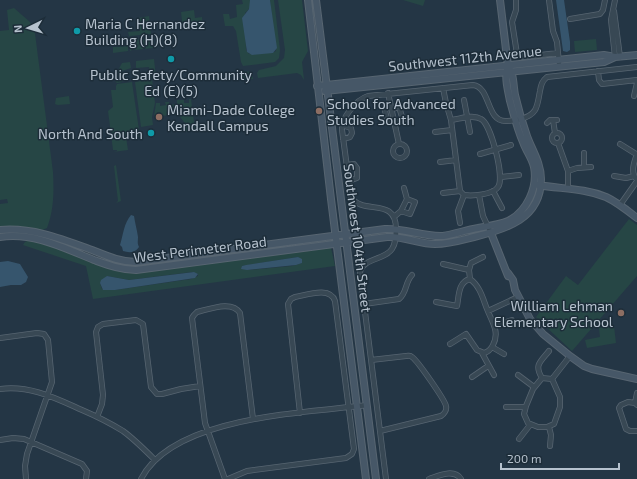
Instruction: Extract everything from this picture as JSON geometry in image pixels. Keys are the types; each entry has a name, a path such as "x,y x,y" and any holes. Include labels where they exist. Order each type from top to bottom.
{"street":[{"name":"Southwest 104th Street","path":"308,0 366,479"},
{"name":"Southwest 104th Street","path":"316,0 376,479"},
{"path":"396,236 419,242 437,244 455,242 508,227 525,216 534,205 539,166 518,119 508,89 506,72 508,66 500,0"},
{"path":"516,0 516,10 512,22 517,54 523,57 558,53"},
{"path":"549,0 553,32 560,67"},
{"path":"570,19 600,14 604,10 605,0"},
{"path":"615,0 611,20 618,57"},
{"path":"310,20 318,19"},
{"name":"Southwest 112th Avenue","path":"318,89 446,75 604,55 618,57"},
{"name":"Southwest 112th Avenue","path":"446,75 513,72 604,62 618,57 637,55"},
{"path":"508,66 513,72 518,119"},
{"name":"Southwest 112th Avenue","path":"395,121 390,121 387,119 385,111 387,108 392,108 388,93 477,85 483,91 496,118 504,122 530,116 535,110 541,85 546,78 637,67"},
{"path":"598,71 599,82 602,84 637,80"},
{"path":"634,96 637,83"},
{"path":"443,88 451,120 462,193 458,211 460,223"},
{"path":"343,139 350,137 352,133 351,128 342,125 362,98 371,95 388,93"},
{"path":"464,100 470,132"},
{"path":"392,108 399,107 403,120 395,121 399,144"},
{"path":"443,193 479,195 493,191 498,187 501,177 495,150 484,120 475,117 451,120"},
{"path":"547,123 555,120 555,133 559,134 562,139 558,143 568,171 568,188"},
{"name":"Southwest 104th Street","path":"342,125 351,197 355,202 386,210 395,216 396,236 392,248 389,252 361,268 364,304 386,479"},
{"path":"436,132 452,130"},
{"path":"620,144 637,154 633,171 636,179"},
{"path":"480,154 511,145"},
{"path":"584,153 584,167"},
{"path":"440,162 456,160"},
{"path":"347,165 354,164 357,168 357,178 349,181"},
{"path":"568,171 577,168 591,167"},
{"path":"501,177 519,175"},
{"path":"614,176 636,179"},
{"path":"620,205 636,179"},
{"path":"537,185 568,188 599,194 620,205 637,218"},
{"name":"West Perimeter Road","path":"0,230 19,230 44,234 114,259 136,262 386,229 425,235 439,236 454,234 509,220 518,214 529,200 537,185"},
{"path":"395,216 401,210 407,199 404,188"},
{"path":"493,191 502,208"},
{"path":"479,195 482,213 508,273 510,284 515,290 527,315 535,326 584,366 637,379"},
{"path":"401,210 410,214 415,202 407,199"},
{"name":"West Perimeter Road","path":"0,237 13,236 33,238 106,264 132,270 396,236"},
{"path":"482,353 488,352 492,347 496,336 495,326 476,284 470,279 469,270 472,262 483,257"},
{"path":"443,264 469,270"},
{"path":"364,304 399,299 403,296 408,280 412,274"},
{"path":"436,302 457,306 462,285 466,280 470,279"},
{"path":"228,479 247,472 343,459 351,456 354,449 349,407 335,301 330,293 295,297 289,300 288,308 300,413"},
{"path":"488,311 518,297"},
{"path":"225,479 205,423 192,318 197,312 230,306 236,308 240,313 253,419"},
{"path":"97,417 102,404 103,395 96,330 103,324 139,320 144,326 151,387 159,395 200,386"},
{"path":"495,326 512,320"},
{"path":"0,338 37,333 44,334 48,340 52,378 48,395 26,460 26,479"},
{"path":"450,344 466,334 477,350 482,353 488,366 494,374"},
{"path":"492,347 504,354"},
{"path":"542,378 538,370 538,366 549,352"},
{"path":"371,360 410,356 417,362 446,405 444,414 439,416 380,431"},
{"path":"552,379 570,356"},
{"path":"472,377 488,366"},
{"path":"518,375 534,387"},
{"path":"542,378 552,379"},
{"path":"542,378 534,387 525,408 525,418 530,424 538,427 549,427 555,421 561,404 560,397 552,379"},
{"path":"0,389 24,389 48,395 97,417 123,432 155,460"},
{"path":"637,393 636,404 622,404 620,405 619,410 626,429 630,431 637,431"},
{"path":"141,479 155,460 175,444 233,423 253,419 367,405"},
{"path":"506,407 525,408"},
{"path":"519,439 530,424"},
{"path":"549,427 551,435 550,446"},
{"path":"0,440 14,438 24,439 82,464 87,469 88,473 86,479"},
{"path":"429,479 451,473 457,475 461,479"}],"green space":[{"path":"242,0 250,0 248,11 245,13 246,50 249,54 275,52 276,50 270,0 274,0 280,50 279,58 275,62 243,66 236,31 233,26 225,26 223,14 229,14 230,19 237,17 236,5 243,4"},
{"path":"278,0 302,0 308,51 302,62 304,80 301,75 297,73 258,78 257,73 259,70 276,66 284,58 285,50"},
{"path":"403,0 425,0 423,6"},
{"path":"14,8 30,22 32,27 34,26 53,172 51,214 47,228 40,231 0,228 0,204 8,203 7,199 0,200 0,31 9,30 7,10"},
{"path":"194,10 195,18 202,17 203,27 183,29 181,12"},
{"path":"149,16 151,34 129,36 128,32 140,31 138,18"},
{"path":"151,38 153,48 134,50 144,39"},
{"path":"142,39 134,49 133,46 131,46 132,50 130,51 129,41"},
{"path":"596,39 597,50 575,52 574,41"},
{"path":"128,46 128,51 113,53 113,47"},
{"path":"154,59 156,78 135,80 151,78 149,67 136,68 136,61"},
{"path":"130,62 131,68 122,71 122,75 119,76 119,78 121,78 122,82 117,83 115,81 115,76 122,63"},
{"path":"242,71 251,72 253,79 243,80"},
{"path":"152,79 155,103 152,117 153,125 141,127 135,82"},
{"path":"132,82 140,137 137,135 128,135 126,137 128,150 113,152 117,150 113,150 108,111 113,107 111,90 116,90 117,84"},
{"path":"69,96 70,104 55,104 56,98"},
{"path":"189,99 191,99 195,130 181,132 187,126 178,114 154,117 156,103 160,103 160,106 166,105 165,102 169,102 169,105 177,104 177,100 184,100 184,103 189,103"},
{"path":"116,165 121,201 116,203 118,201 114,166"},
{"path":"629,219 637,225 637,276 572,351 536,317 566,276 578,285"},
{"path":"29,240 46,244 116,270 328,247 331,248 335,266 93,299 86,266 23,245","holes":["298,257 302,263 292,266 247,270 242,266","192,272 198,274 198,276 191,279 115,290 102,289 100,283 107,276 129,280"]},
{"path":"614,326 616,343 587,348 585,340 600,337 599,328"}],"water":[{"path":"250,0 270,0 277,48 273,53 252,55 247,52 242,18 249,9"},
{"path":"556,0 564,0 570,42 570,50 567,52 563,51"},
{"path":"131,215 134,216 139,247 132,252 127,252 123,251 120,245 125,225"},
{"path":"298,257 302,259 302,263 296,265 247,270 241,269 242,266 246,265"},
{"path":"8,261 20,264 28,277 26,282 21,285 0,287 0,262"},
{"path":"194,272 198,274 195,278 115,290 103,290 100,283 101,280 107,276 129,280"}],"place":[{"name":"Maria C Hernandez Building (H)(8)","path":"77,31"},
{"name":"Public Safety/Community Ed (E)(5)","path":"171,59"},
{"name":"School for Advanced Studies South","path":"319,111"},
{"name":"Miami-Dade College Kendall Campus","path":"159,117"},
{"name":"North And South","path":"151,133"},
{"name":"William Lehman Elementary School","path":"621,313"}]}
